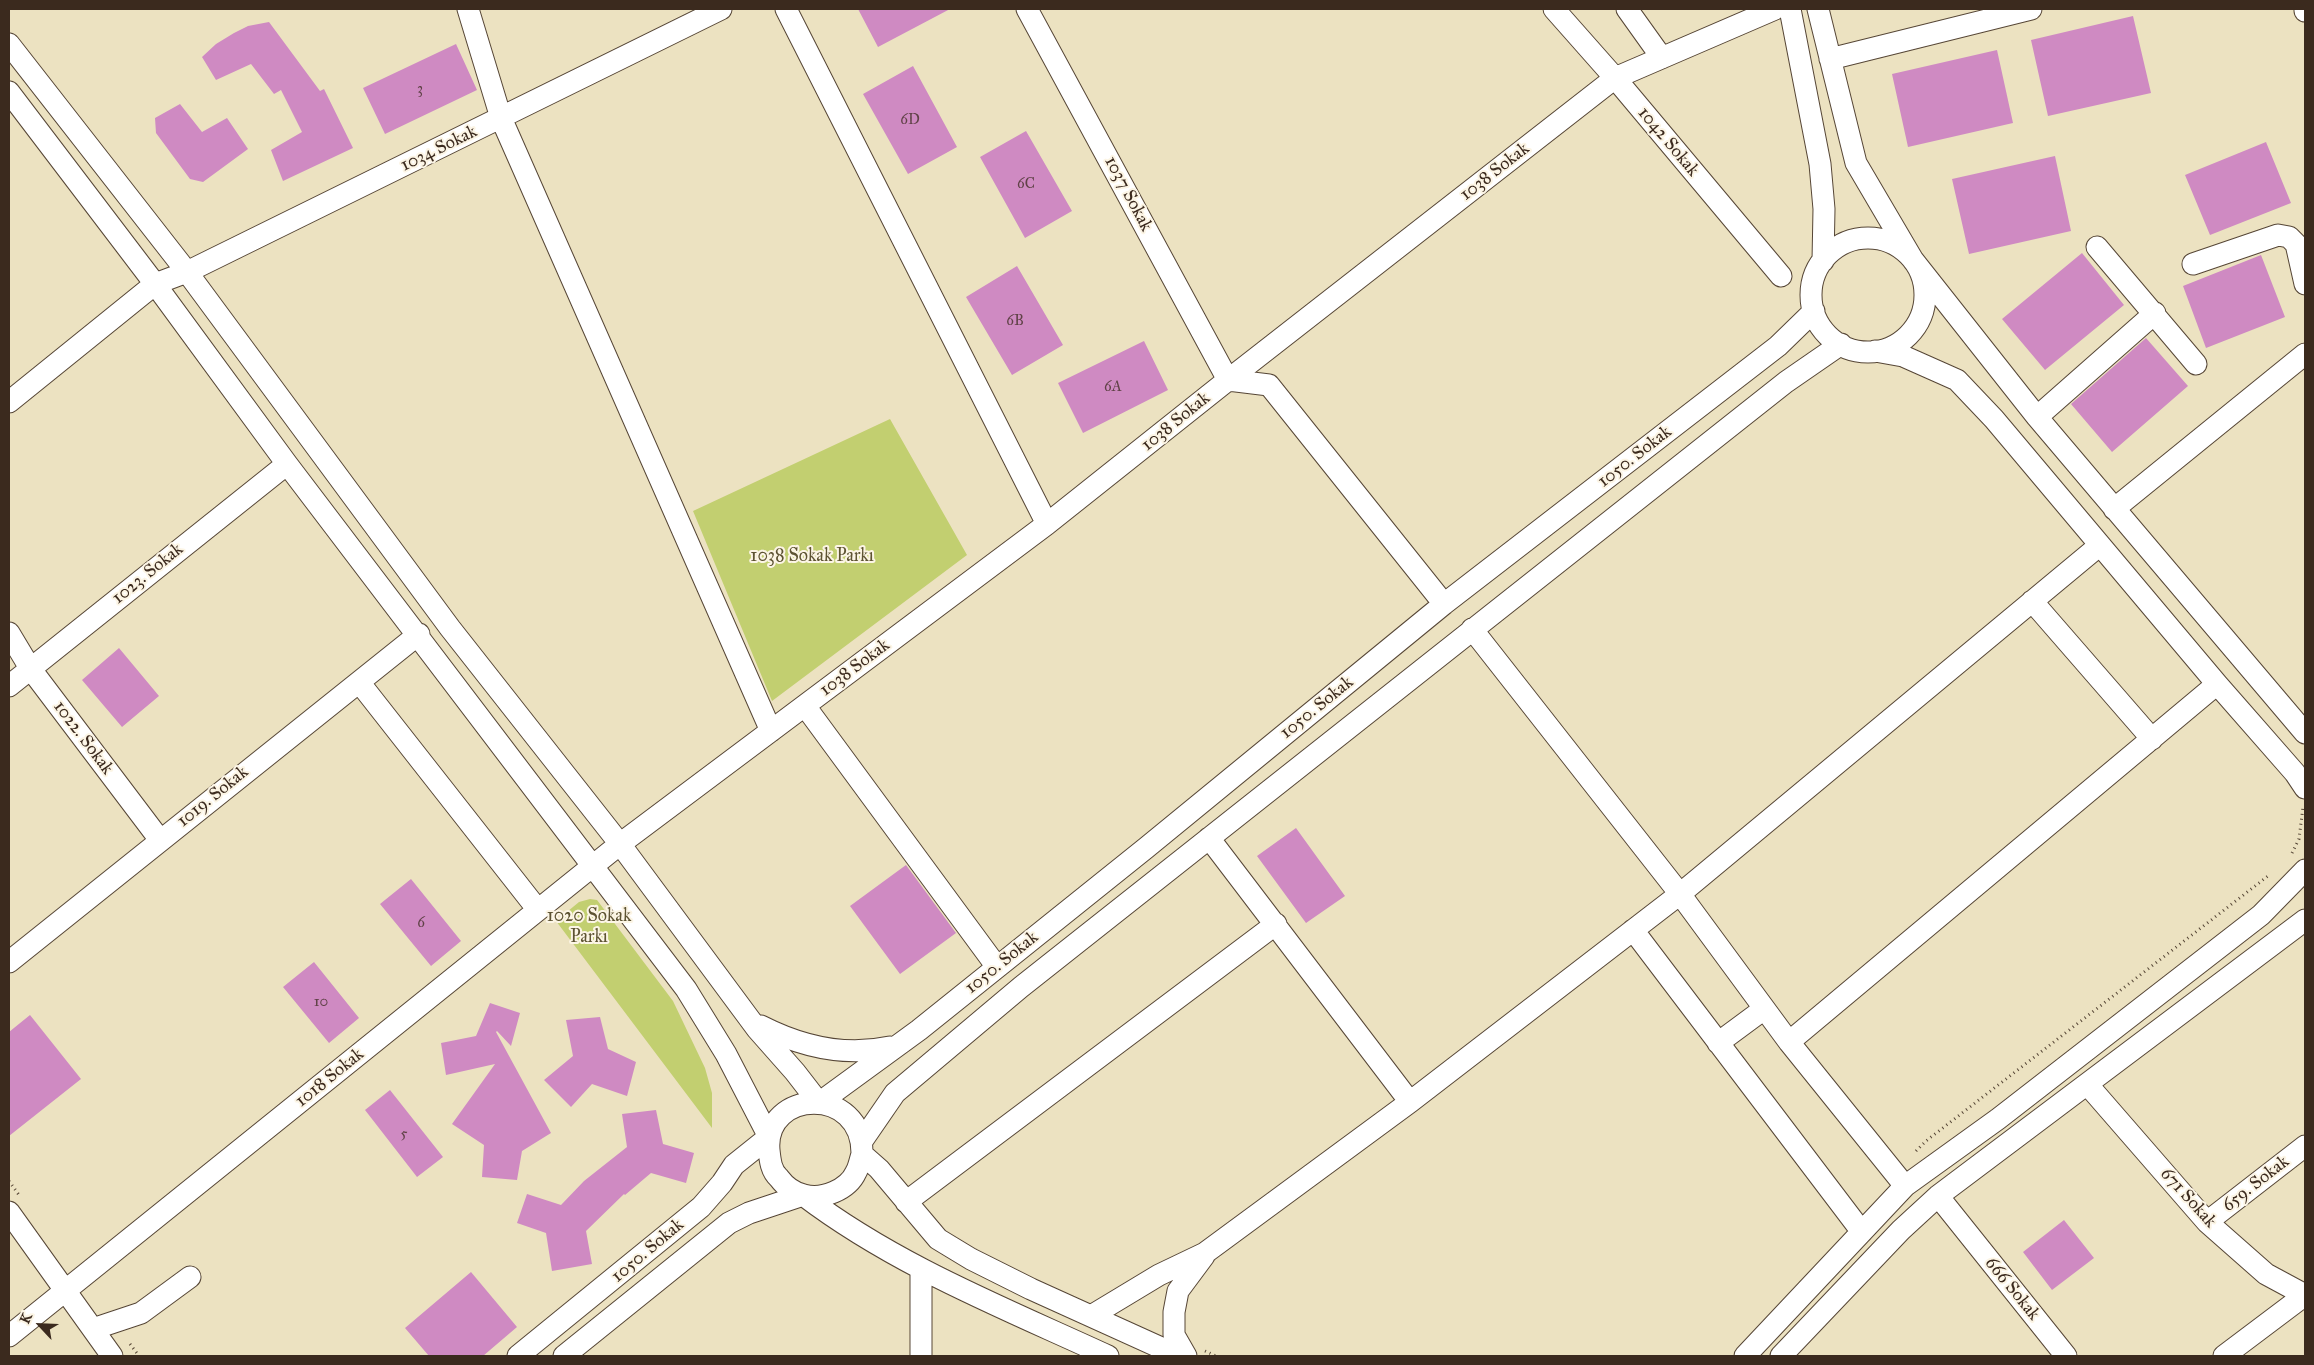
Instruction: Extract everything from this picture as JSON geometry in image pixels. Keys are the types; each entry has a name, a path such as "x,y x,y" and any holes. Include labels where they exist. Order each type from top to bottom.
{"street":[{"path":"468,9 501,118 771,731"},
{"name":"1034 Sokak","path":"9,402 155,284 187,272 721,9"},
{"path":"786,9 1047,524"},
{"name":"1037 Sokak","path":"1027,9 1228,380"},
{"name":"1042 Sokak","path":"1554,9 1616,78 1781,276"},
{"path":"1627,9 1662,58"},
{"name":"1038 Sokak","path":"594,865 1047,524 1228,380 1616,78 1775,9"},
{"path":"1790,9 1820,164 1824,209 1823,261"},
{"path":"1818,9 1856,164 1918,267 1924,284 1924,302 1920,319 1909,334 1894,346 1874,352"},
{"path":"1830,59 2030,9"},
{"path":"9,44 187,272 450,628 620,844 751,1020 819,1103"},
{"path":"9,92 155,284 287,464 419,634 686,989 726,1054 769,1137 769,1160 776,1175 786,1187 803,1195 863,1237 921,1269 1108,1356"},
{"path":"2193,264 2278,235 2289,237 2296,244 2305,284"},
{"path":"2305,733 2037,417 1907,253 1892,243 1875,238 1857,238 1840,245 1823,261 1816,272 1811,292 1814,312 1822,329 1841,344 1855,350 1903,356 1957,380 1994,419 2217,684 2295,772 2305,788"},
{"path":"2097,247 2155,313 2196,364"},
{"name":"1050. Sokak","path":"819,1103 919,1030 1444,604 1778,346 1814,312"},
{"path":"2037,417 2155,313"},
{"name":"1050. Sokak","path":"862,1147 895,1093 1020,986 1786,382 1841,344"},
{"path":"2114,509 2305,354"},
{"path":"1228,380 1269,385 1444,604"},
{"name":"1023. Sokak","path":"9,686 287,464"},
{"path":"1091,1316 1158,1276 1205,1253 1410,1102 1680,894 2100,545"},
{"path":"2032,601 2152,739"},
{"path":"1472,629 1680,894 1789,1042 1905,1186"},
{"name":"1022. Sokak","path":"9,634 30,668 160,840"},
{"name":"1019. Sokak","path":"9,962 419,634"},
{"path":"359,682 538,910"},
{"path":"1789,1042 2217,684"},
{"path":"805,706 997,967"},
{"path":"1209,838 1410,1102"},
{"name":"1018 Sokak","path":"9,1336 116,1252 594,865"},
{"path":"1745,1356 1905,1186 1998,1119 2261,915 2285,893 2305,870"},
{"path":"1781,1356 1901,1230 1938,1196 2305,920"},
{"path":"906,1202 1276,924"},
{"path":"1633,930 1862,1232"},
{"path":"1718,1043 1764,1008"},
{"path":"751,1020 783,1037 806,1046 831,1050 876,1050 895,1046"},
{"name":"671 Sokak","path":"2087,1084 2207,1222 2266,1274 2305,1295"},
{"path":"769,1137 782,1116 794,1107 808,1102 838,1108 850,1117 862,1147 938,1239 971,1259 1179,1356"},
{"name":"1050. Sokak","path":"518,1356 701,1207 722,1183 734,1165 769,1137"},
{"name":"659. Sokak","path":"2207,1222 2305,1146"},
{"path":"803,1195 816,1196 832,1193 846,1185 856,1173 862,1147"},
{"name":"1050. Sokak","path":"564,1356 729,1222 749,1213 803,1195"},
{"name":"666 Sokak","path":"1938,1196 2066,1356"},
{"path":"9,1212 112,1356"},
{"path":"1186,1356 1174,1335 1174,1312 1178,1292 1205,1253"},
{"path":"921,1269 921,1356"},
{"path":"93,1329 141,1313 190,1276"},
{"path":"2224,1356 2305,1295"}],"green space":[{"name":"1038 Sokak Parkı","path":"890,419 967,555 772,701 693,511"},
{"name":"1020 Sokak Parkı","path":"590,899 597,900 673,1001 705,1068 712,1093 712,1128 556,921 579,902"}],"building":[{"path":"858,9 950,9 878,47"},
{"path":"2133,16 2151,93 2048,116 2031,40"},
{"path":"269,22 320,91 324,89 353,148 283,181 271,150 302,132 281,90 274,94 251,64 216,80 202,57 216,44 234,33 248,26"},
{"path":"456,44 477,90 385,134 363,88"},
{"path":"1997,50 2013,123 1908,147 1892,74"},
{"path":"913,66 957,147 908,174 863,94"},
{"path":"180,104 202,132 227,118 248,149 203,182 190,179 156,133 155,118"},
{"path":"1026,131 1072,211 1025,238 980,157"},
{"path":"2266,142 2291,203 2210,235 2185,175"},
{"path":"2055,156 2071,231 1969,254 1952,179"},
{"path":"2082,253 2124,305 2045,370 2002,319"},
{"path":"2261,255 2285,317 2206,348 2183,286"},
{"path":"1017,266 1063,345 1012,375 966,297"},
{"path":"2146,338 2188,386 2112,452 2071,404"},
{"path":"1144,341 1168,390 1083,433 1058,383"},
{"path":"119,648 159,696 122,727 82,680"},
{"path":"1296,828 1345,896 1306,923 1257,856"},
{"path":"906,865 956,933 900,974 850,906"},
{"path":"411,879 461,941 431,966 380,904"},
{"path":"314,962 359,1018 329,1043 283,987"},
{"path":"490,1003 520,1013 511,1046 496,1032 551,1133 522,1151 517,1180 482,1177 484,1145 452,1124 495,1064 446,1075 441,1043 476,1036"},
{"path":"30,1015 81,1079 9,1136 9,1032"},
{"path":"600,1017 608,1049 636,1062 627,1096 592,1084 571,1107 544,1080 573,1056 566,1020"},
{"path":"390,1090 443,1157 417,1177 365,1110"},
{"path":"656,1110 663,1144 694,1153 686,1183 651,1173 624,1194 586,1231 592,1264 552,1271 546,1233 517,1223 527,1194 561,1205 584,1181 627,1147 622,1114"},
{"path":"2064,1220 2094,1258 2052,1290 2023,1252"},
{"path":"471,1272 517,1327 483,1356 429,1356 405,1328"}]}
